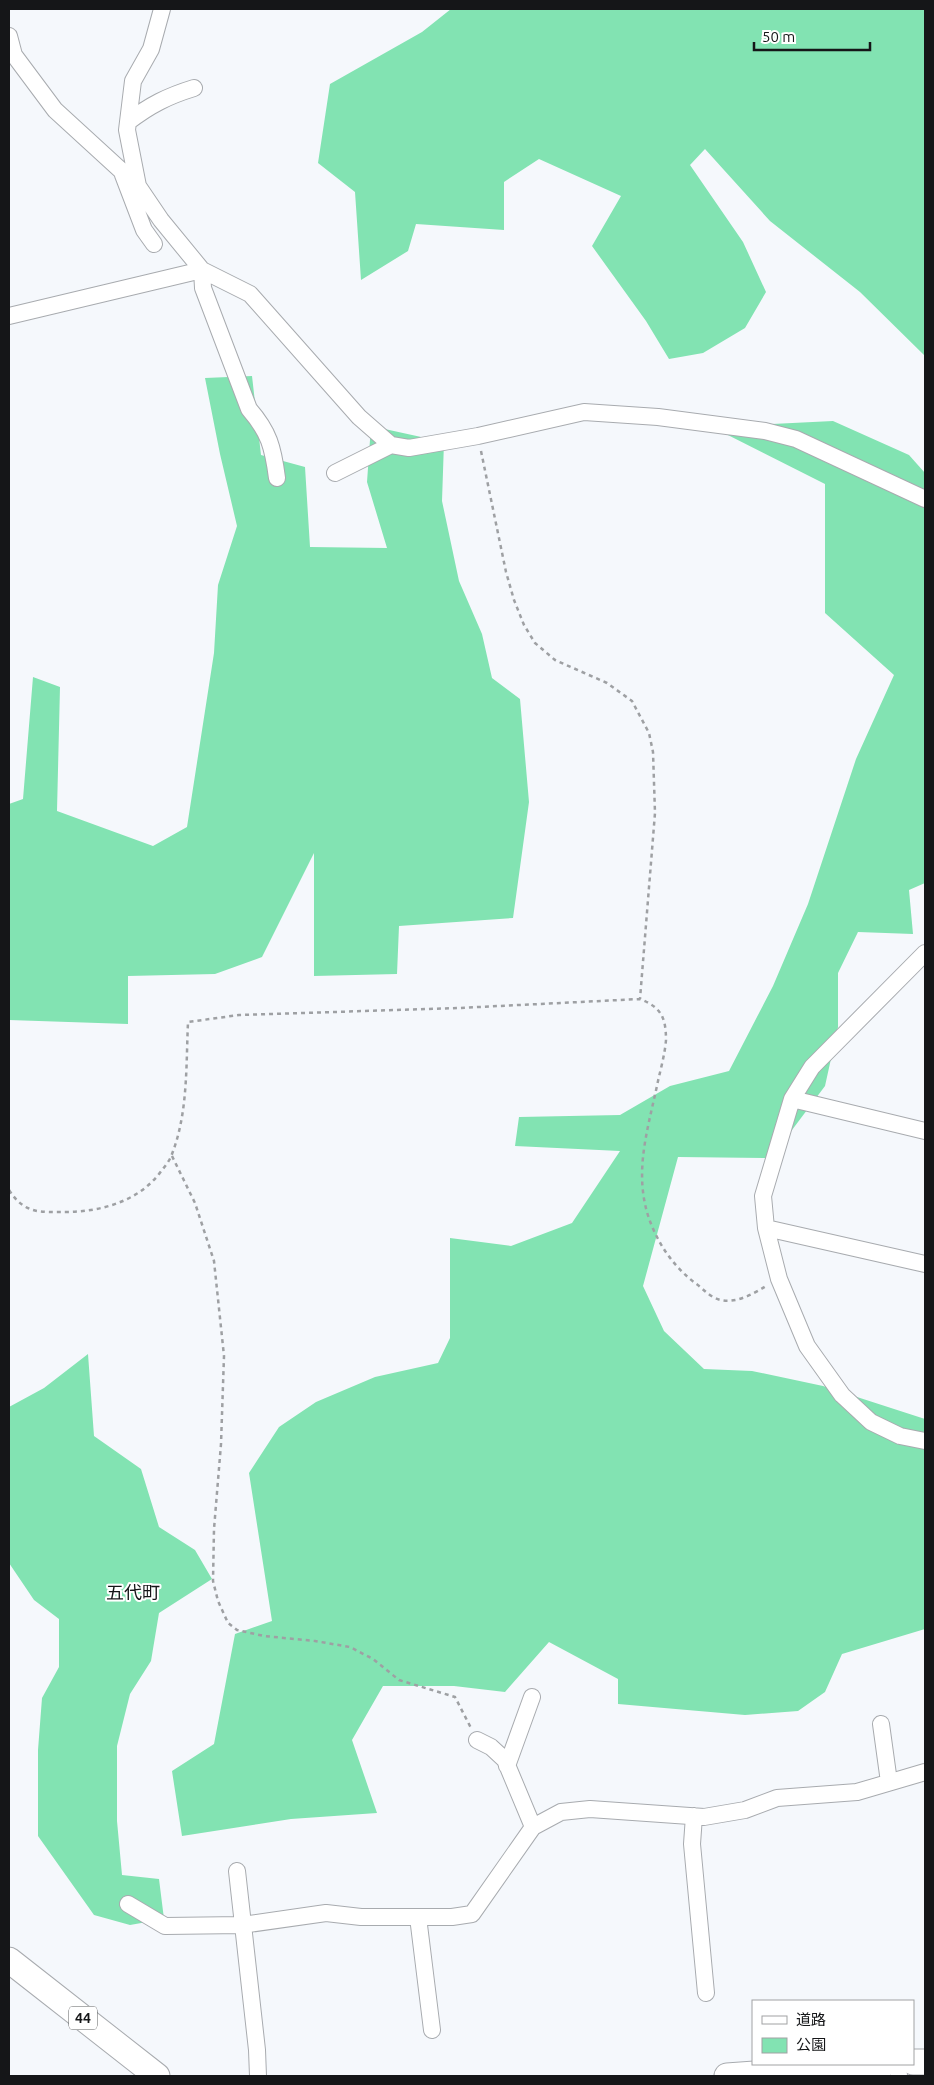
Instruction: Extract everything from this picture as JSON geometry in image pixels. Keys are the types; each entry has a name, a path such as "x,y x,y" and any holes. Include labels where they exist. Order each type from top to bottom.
{"main road":[{"name":"44","path":"9,1960 157,2076"},
{"path":"727,2076 871,2065"}],"street":[{"path":"138,186 127,130 133,81 151,49 162,9"},
{"path":"9,36 14,55 55,110 138,186 161,220 202,270 250,294 359,417 392,445 409,448 478,436 584,412 658,416 765,431 796,439 925,499"},
{"path":"128,122 149,106 168,96 194,88"},
{"path":"121,170 144,230 154,244"},
{"path":"9,316 202,270"},
{"path":"202,270 203,288 249,408 263,425 273,447 277,478"},
{"path":"335,473 392,445"},
{"path":"925,954 812,1067 792,1099 763,1196 766,1228 779,1279 807,1346 842,1396 871,1422 900,1436 925,1441"},
{"path":"792,1099 925,1131"},
{"path":"766,1228 925,1264"},
{"path":"507,1766 532,1697"},
{"path":"881,1724 889,1782"},
{"path":"477,1740 491,1747 505,1760 533,1827"},
{"path":"128,1904 165,1926 242,1925 326,1913 361,1917 452,1917 472,1914 533,1827 561,1812 590,1809 704,1817 745,1810 777,1798 857,1792 925,1772"},
{"path":"694,1816 692,1844 706,1993"},
{"path":"237,1871 257,2050 258,2076"},
{"path":"418,1917 432,2030"}],"path":[{"path":"478,436 506,572 524,625 535,643 555,660 607,682 632,701 649,733 653,752 656,813 640,999"},
{"path":"9,1190 16,1202 27,1209 70,1212 103,1208 135,1196 152,1184 172,1156 179,1130 185,1085 188,1022 239,1015 459,1008 640,999 655,1005 662,1016 666,1039 642,1160 642,1186 646,1214 658,1239 670,1260 714,1298 728,1300 745,1298 779,1279"},
{"path":"172,1156 195,1203 214,1261 224,1356 221,1444 214,1529 213,1581 218,1601 228,1623 238,1630 264,1636 315,1641 350,1647 373,1659 399,1680 455,1697 477,1740"}],"green space":[{"path":"451,9 925,9 925,356 860,292 770,221 705,149 690,165 743,242 766,292 745,328 703,353 669,359 646,321 592,246 621,196 539,159 504,182 504,230 416,224 408,251 361,280 355,192 318,163 330,84 422,32"},
{"path":"252,376 261,455 305,467 310,547 387,548 367,482 371,426 444,442 442,501 459,581 482,634 492,678 520,699 529,802 513,918 399,926 397,974 314,976 314,853 262,957 215,974 128,976 128,1024 9,1020 9,804 23,799 33,677 60,687 57,811 153,846 187,827 214,653 218,585 237,526 205,378"},
{"path":"833,421 909,455 925,473 925,883 909,890 913,934 858,932 838,973 838,1027 825,1086 771,1158 678,1157 643,1286 664,1331 704,1369 752,1371 823,1386 925,1419 925,1629 842,1654 825,1692 798,1711 745,1715 618,1704 618,1679 549,1642 505,1692 454,1686 383,1686 352,1740 377,1813 291,1819 182,1836 172,1771 214,1744 235,1634 272,1621 249,1473 279,1427 316,1402 375,1377 438,1363 450,1338 450,1238 511,1246 572,1223 620,1151 515,1146 519,1117 620,1115 670,1086 729,1071 773,986 808,904 856,759 894,675 825,613 825,484 712,427"},
{"path":"88,1354 94,1436 141,1469 159,1527 195,1550 212,1579 159,1613 151,1661 130,1694 117,1746 117,1821 122,1875 159,1879 164,1919 130,1925 94,1915 38,1836 38,1750 42,1698 59,1667 59,1619 34,1600 9,1563 9,1407 44,1388"}],"district":[{"name":"五代町","path":"133,1592"}]}
